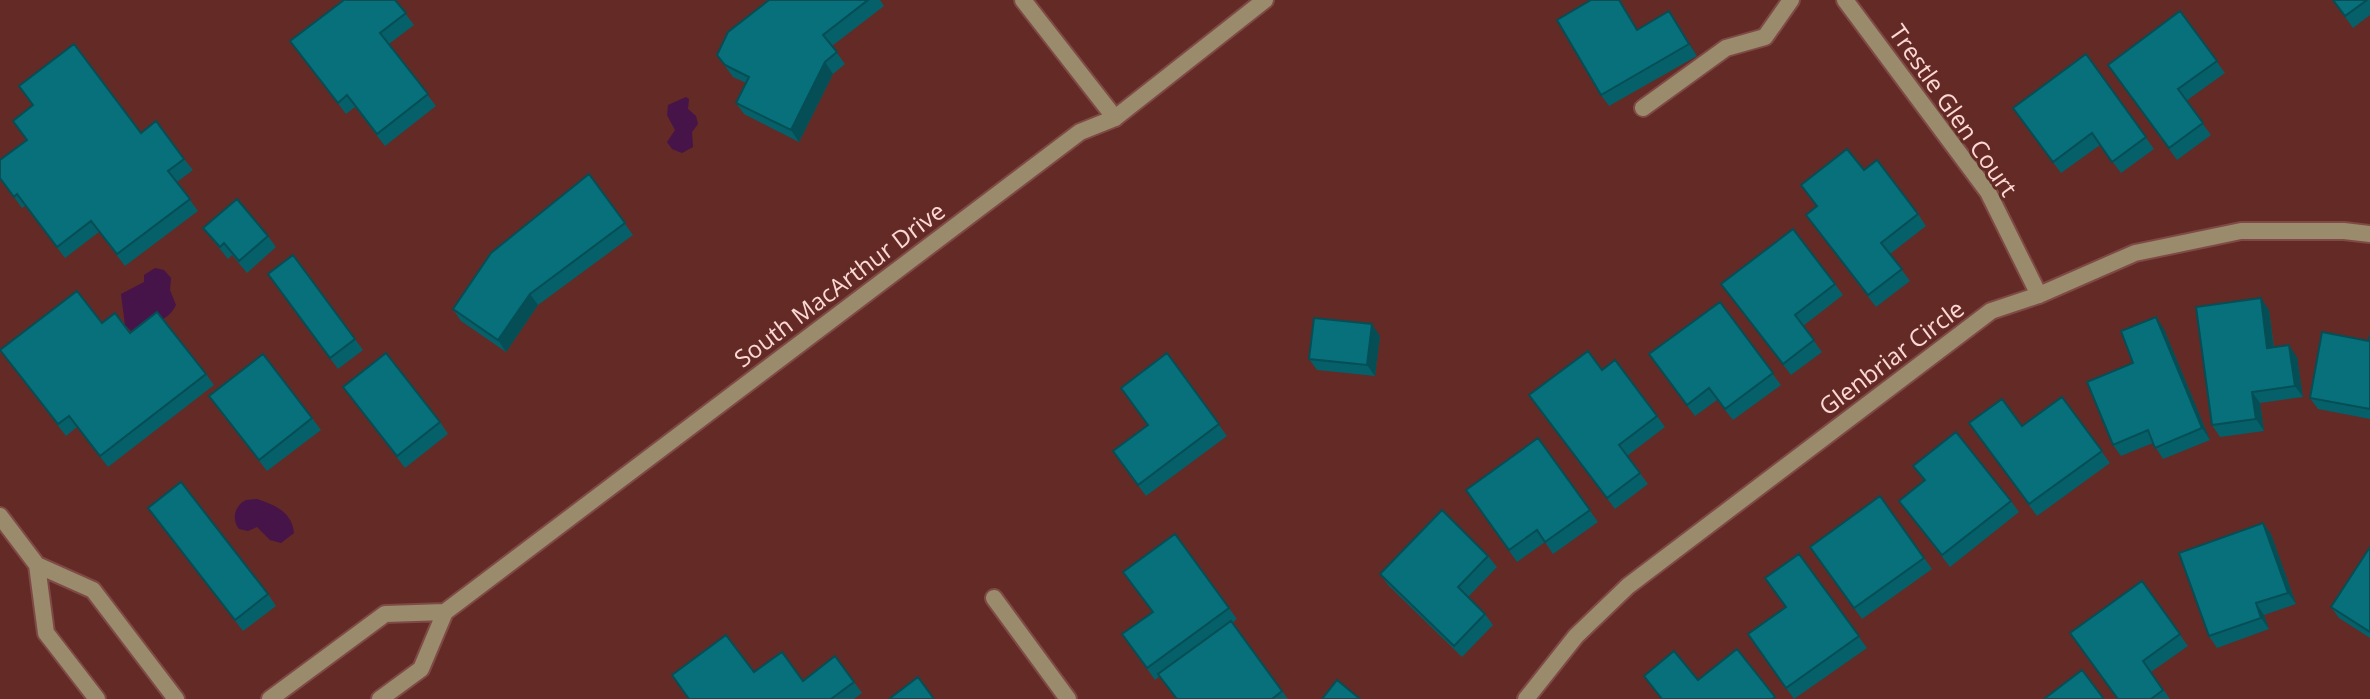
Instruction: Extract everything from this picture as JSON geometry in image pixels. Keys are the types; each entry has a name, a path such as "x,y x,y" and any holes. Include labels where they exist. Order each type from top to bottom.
{"street":[{"path":"1023,0 1115,118"},
{"name":"South MacArthur Drive","path":"445,612 1080,132 1115,118 1265,0"},
{"path":"1643,108 1726,48 1765,37 1791,0"},
{"name":"Trestle Glen Court","path":"1845,0 1988,192 2039,295"},
{"name":"Glenbriar Circle","path":"1526,699 1576,636 1628,586 1991,311 2039,295 2135,253 2241,231 2370,234"},
{"path":"0,516 37,565 93,590 176,699"},
{"path":"37,565 46,633 97,699"},
{"path":"994,598 1068,699"},
{"path":"270,699 385,614 445,612 421,669 380,699"}],"shaded area":[{"path":"686,97 689,99 688,109 696,116 698,124 692,132 693,147 682,153 672,149 667,142 675,130 667,115 668,105"},
{"path":"155,268 164,270 171,278 170,290 176,305 163,319 133,333 125,325 121,294 144,282 144,275"},
{"path":"257,499 286,515 294,533 281,543 270,540 257,527 248,531 239,529 235,521 237,509 246,500"}],"building":[{"path":"344,0 395,0 406,13 380,33 428,94 377,134 347,95 338,103 290,41"},
{"path":"769,0 868,0 823,35 837,52 825,62 791,130 736,103 749,77 725,65 717,55 728,32"},
{"path":"1591,0 1619,0 1637,30 1669,11 1689,44 1601,95 1557,20"},
{"path":"2333,0 2367,0 2345,16"},
{"path":"2180,11 2217,61 2178,89 2203,123 2169,148 2108,65"},
{"path":"74,44 141,133 156,121 184,159 168,171 190,199 117,254 91,221 57,247 17,194 14,197 0,178 0,160 27,140 13,121 33,105 19,86"},
{"path":"2086,54 2146,137 2112,162 2092,133 2053,162 2013,108"},
{"path":"1847,149 1864,170 1877,160 1918,214 1881,243 1902,269 1868,295 1806,215 1817,206 1801,185"},
{"path":"589,174 625,223 530,294 498,340 453,309 491,253"},
{"path":"237,199 268,236 239,261 224,243 220,247 203,228"},
{"path":"1793,229 1835,284 1795,315 1814,340 1783,364 1721,284"},
{"path":"293,255 355,339 330,358 268,274"},
{"path":"77,291 102,323 115,313 130,333 157,312 206,374 100,456 69,416 58,424 0,350"},
{"path":"2261,298 2267,348 2289,345 2295,386 2252,392 2256,419 2212,425 2196,307"},
{"path":"1720,302 1773,373 1725,409 1709,388 1687,405 1649,354"},
{"path":"2156,317 2202,428 2155,448 2148,430 2113,445 2087,382 2133,363 2121,331"},
{"path":"1314,318 1372,324 1367,365 1309,359"},
{"path":"2322,332 2369,341 2370,335 2370,409 2310,398"},
{"path":"1588,351 1602,370 1615,360 1657,416 1619,445 1640,473 1607,498 1529,395"},
{"path":"386,353 440,422 397,456 343,387"},
{"path":"1167,353 1219,424 1138,485 1113,451 1148,425 1121,388"},
{"path":"263,354 312,418 259,460 209,396"},
{"path":"2062,397 2102,451 2029,504 1969,423 2002,399 2022,426"},
{"path":"1956,432 2011,501 1942,555 1899,501 1925,480 1913,466"},
{"path":"1538,438 1590,510 1545,542 1537,530 1509,550 1466,490"},
{"path":"181,482 268,594 235,620 148,508"},
{"path":"1880,496 1924,558 1854,608 1810,547"},
{"path":"1442,510 1488,556 1458,587 1485,614 1454,646 1380,574"},
{"path":"2263,523 2288,593 2256,603 2261,618 2209,636 2179,553"},
{"path":"1175,534 1229,608 1147,668 1122,634 1153,612 1123,572"},
{"path":"2370,547 2370,632 2331,607"},
{"path":"1799,554 1859,636 1786,688 1748,634 1786,607 1765,578"},
{"path":"2142,581 2180,634 2143,661 2163,690 2151,699 2118,699 2070,633"},
{"path":"1231,621 1282,691 1272,699 1177,699 1158,674"},
{"path":"726,635 754,672 782,652 803,681 835,656 854,682 831,699 689,699 672,675"},
{"path":"1737,649 1775,697 1662,699 1644,676 1674,651 1698,680"},
{"path":"2082,670 2104,699 2044,699"},
{"path":"918,677 934,699 889,699"},
{"path":"1337,680 1360,699 1322,699"}]}
